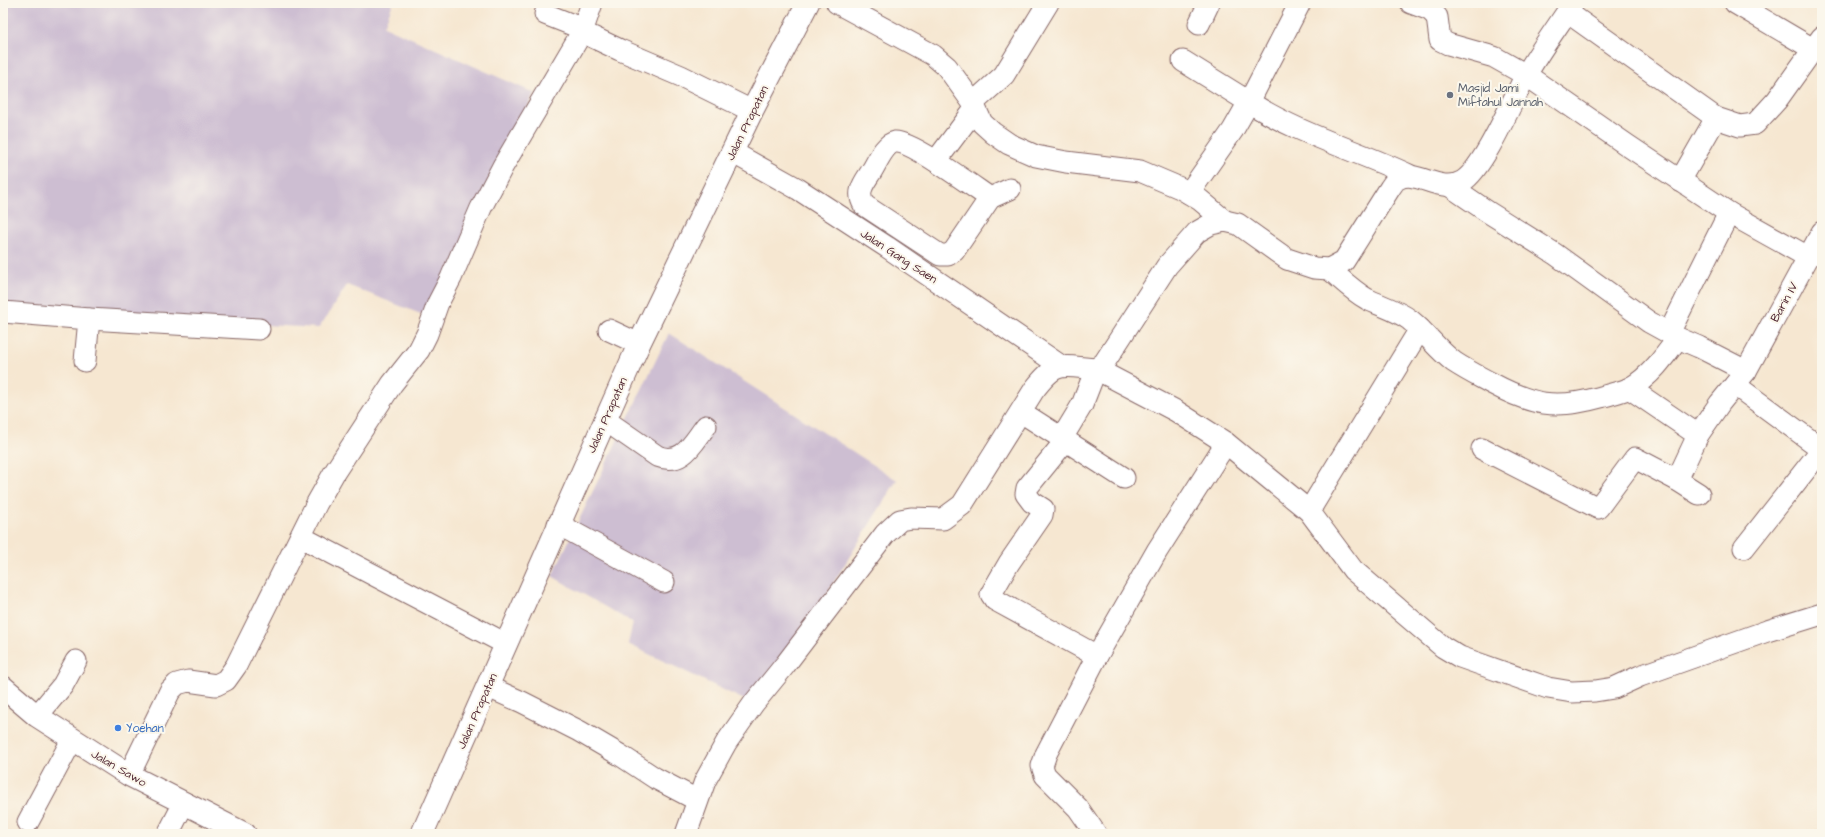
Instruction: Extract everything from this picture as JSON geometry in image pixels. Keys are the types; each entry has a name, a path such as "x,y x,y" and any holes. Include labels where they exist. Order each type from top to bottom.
{"main road":[{"name":"Jalan Prapatan","path":"422,834 639,344 752,111 808,3"},
{"name":"Jalan Sawo","path":"3,687 37,716 129,776 245,834"}],"street":[{"path":"129,776 170,690 177,684 188,681 216,685 226,680 236,666 317,502 334,473 392,384 419,350 428,334 438,303 451,278 481,208 503,166 582,31 592,3"},
{"path":"838,3 933,55 947,67 974,106 982,123 1009,144 1036,156 1066,162 1140,171 1189,193 1225,221 1238,224 1286,259 1314,268 1329,269 1344,261 1390,188 1398,179 1409,176"},
{"path":"936,161 974,106 1004,75 1048,3"},
{"path":"1199,24 1210,3"},
{"path":"1189,193 1233,130 1300,3"},
{"path":"1411,3 1430,10 1437,17 1440,40 1448,44 1494,57 1526,75 1729,213 1808,257"},
{"path":"1450,186 1462,181 1474,172 1521,89 1526,75 1570,8 1716,118 1740,126 1755,124 1777,100 1818,43 1735,3"},
{"path":"545,14 681,76 752,111"},
{"path":"1183,61 1285,123 1360,155 1384,163 1409,176 1436,184 1450,186 1555,254 1649,322 1673,336 1699,346 1741,378 1822,449 1744,548"},
{"path":"1680,180 1716,118"},
{"path":"990,198 936,161 906,144 896,142 887,145 861,189 860,198 864,205 940,255 948,255 954,252 990,198 1010,190"},
{"name":"Jalan Gang Saen","path":"732,152 798,189 887,247 1061,366"},
{"path":"1329,269 1366,298 1396,311 1420,329 1439,350 1466,370 1515,396 1536,403 1558,405 1573,404 1629,388 1648,374 1664,357 1729,213"},
{"path":"1097,656 995,600 991,594 1009,563 1042,516 1043,509 1032,502 1026,494 1027,488 1064,439 1082,405 1096,369 1104,363 1147,296 1184,245 1197,232 1211,224 1225,221"},
{"name":"Barin IV","path":"1677,480 1698,435 1720,403 1741,378 1822,232"},
{"path":"3,312 89,319 259,329"},
{"path":"86,361 89,319"},
{"path":"1309,512 1420,329"},
{"path":"609,330 639,344"},
{"path":"686,834 705,781 726,743 754,703 785,665 885,534 900,520 911,518 943,519 962,505 1045,376 1052,370 1061,366 1096,369 1176,411 1226,443 1309,512 1353,570 1442,647 1460,657 1548,688 1572,692 1614,688 1640,676 1767,631 1822,614"},
{"path":"1629,388 1698,435"},
{"path":"1021,412 1124,478"},
{"path":"605,420 657,456 667,460 677,458 687,451 706,426"},
{"path":"1096,834 1078,808 1045,775 1042,766 1046,754 1097,656 1157,551 1226,443"},
{"path":"1482,449 1598,508 1635,458 1677,480 1699,494"},
{"path":"558,524 664,582"},
{"path":"301,537 506,644"},
{"path":"37,716 63,685 76,661"},
{"path":"488,687 522,702 579,731 655,778 697,800"},
{"path":"28,822 72,740"},
{"path":"168,834 184,803"}],"shaded area":[{"path":"3,3 393,3 384,26 534,93 431,318 347,285 319,328 3,310"},
{"path":"669,333 897,480 757,706 628,644 633,623 552,576"}],"place":[{"name":"Masjid Jami Miftahul Jannah","path":"1450,95"},
{"name":"Yoehan","path":"118,728"}]}
